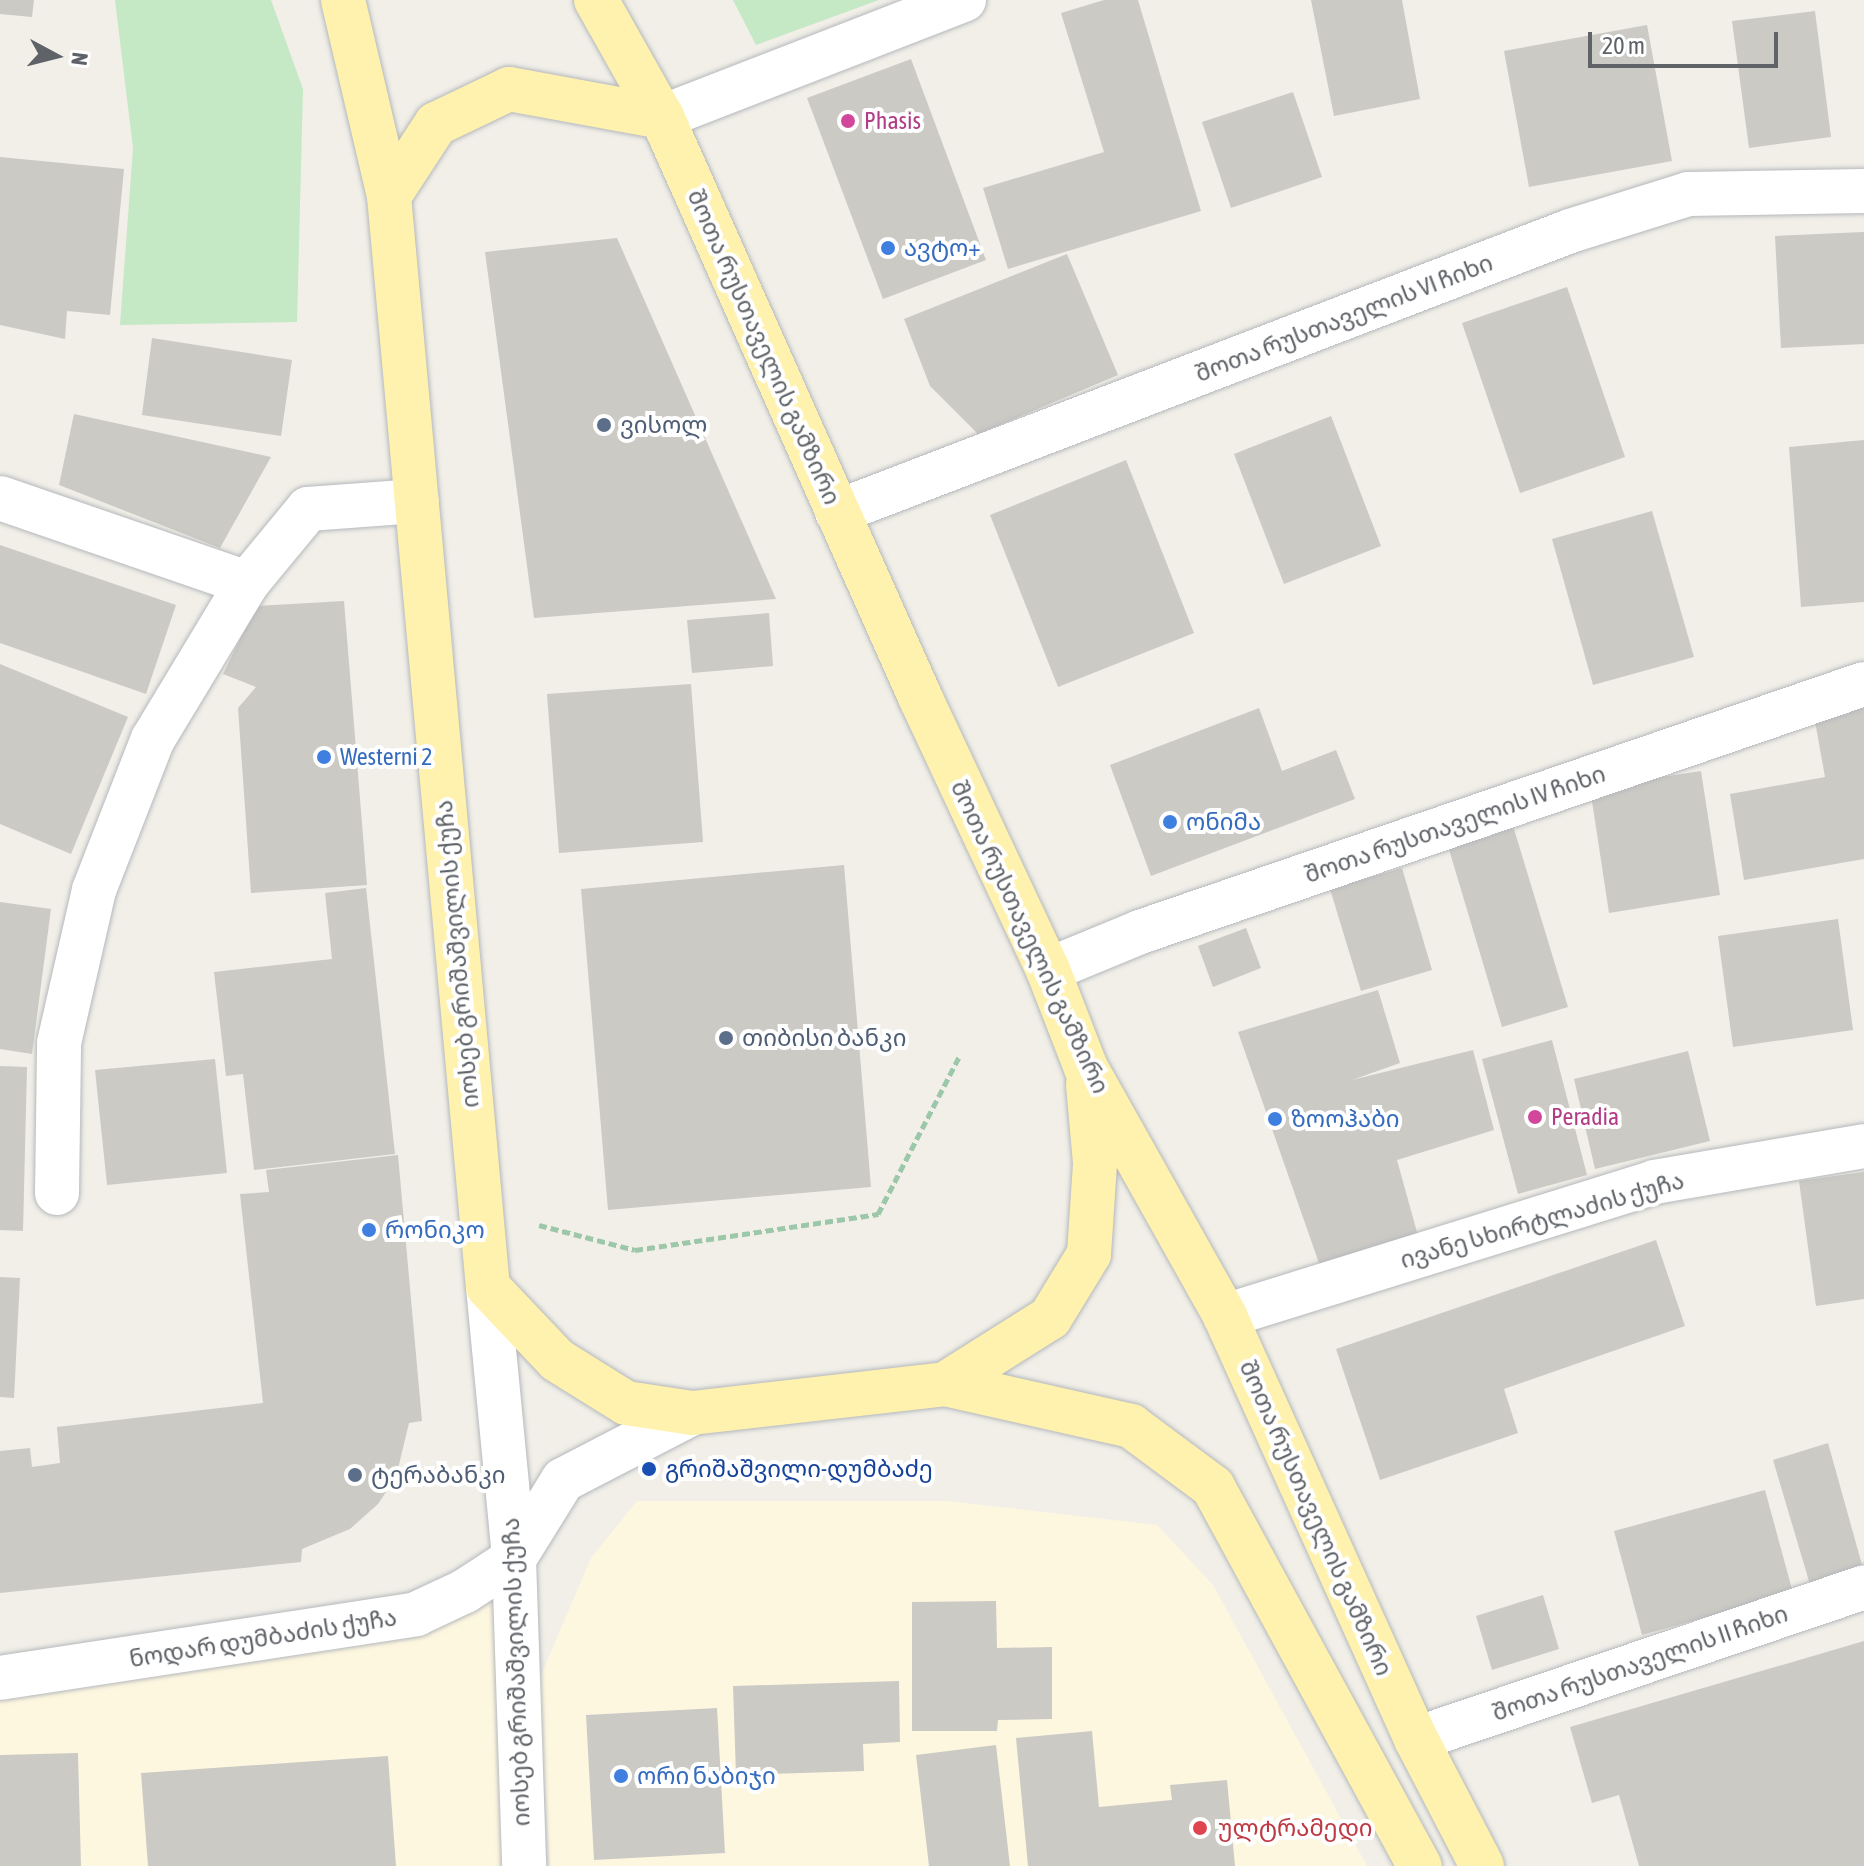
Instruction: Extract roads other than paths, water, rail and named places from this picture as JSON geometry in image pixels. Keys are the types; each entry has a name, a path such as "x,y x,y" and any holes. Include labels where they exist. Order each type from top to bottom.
{"main road":[{"name":"იოსებ გრიშაშვილის ქუჩა","path":"343,0 389,196 488,1287"},
{"name":"შოთა რუსთაველის გამზირი","path":"596,0 662,117 837,512 1048,970 1086,1068 1225,1316 1416,1739 1482,1866"},
{"path":"389,196 436,124 509,89 662,117"},
{"path":"945,1384 1050,1318 1089,1254 1095,1163 1086,1068"},
{"path":"488,1287 557,1360 626,1403 692,1413 945,1384 1131,1426 1213,1487 1420,1866"}],"street":[{"path":"662,117 964,0"},
{"name":"შოთა რუსთაველის VI ჩიხი","path":"837,512 1570,231 1673,198 1688,194 1864,191"},
{"path":"0,498 247,583"},
{"path":"57,1193 59,1043 94,890 153,739 247,583 308,509 417,501"},
{"name":"შოთა რუსთაველის IV ჩიხი","path":"1048,970 1140,932 1864,684"},
{"name":"ივანე სხირტლაძის ქუჩა","path":"1225,1316 1654,1182 1864,1146"},
{"name":"იოსებ გრიშაშვილის ქუჩა","path":"488,1287 514,1559 524,1866"},
{"path":"514,1559 563,1480 692,1413"},
{"name":"ნოდარ დუმბაძის ქუჩა","path":"0,1678 416,1614 465,1591 514,1559"},
{"name":"შოთა რუსთაველის II ჩიხი","path":"1416,1739 1864,1587"}],"place":[{"name":"Phasis","path":"848,121"},
{"name":"ავტო+","path":"888,248"},
{"name":"ვისოლ","path":"604,425"},
{"name":"Westerni 2","path":"324,757"},
{"name":"ონიმა","path":"1170,822"},
{"name":"თიბისი ბანკი","path":"726,1038"},
{"name":"Peradia","path":"1535,1117"},
{"name":"ზოოჰაბი","path":"1275,1119"},
{"name":"რონიკო","path":"369,1230"},
{"name":"გრიშაშვილი-დუმბაძე","path":"649,1469"},
{"name":"ტერაბანკი","path":"355,1475"},
{"name":"ორი ნაბიჯი","path":"621,1776"},
{"name":"ულტრამედი","path":"1200,1828"}]}
